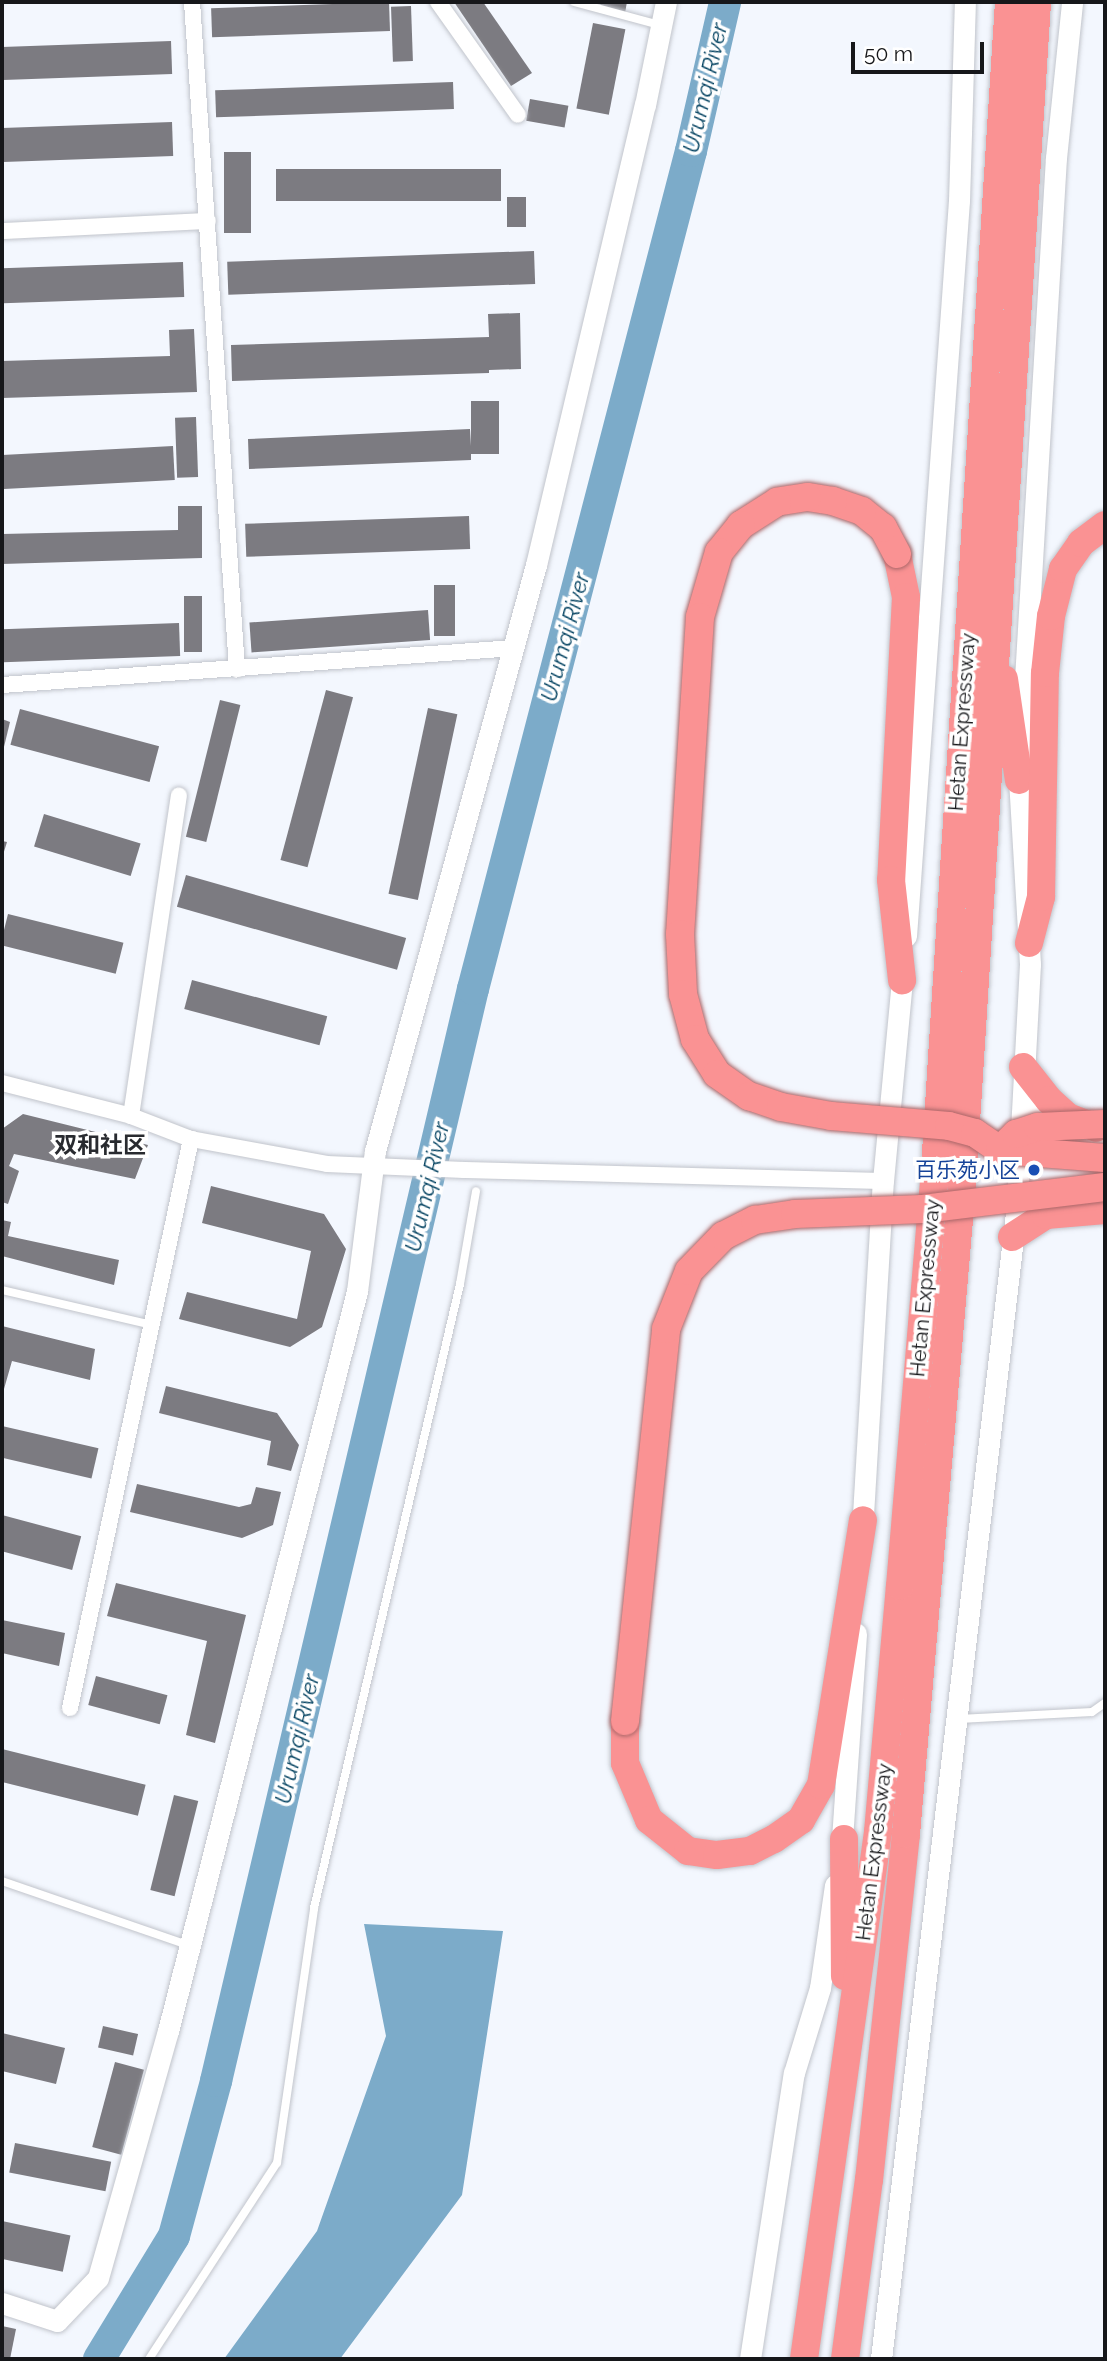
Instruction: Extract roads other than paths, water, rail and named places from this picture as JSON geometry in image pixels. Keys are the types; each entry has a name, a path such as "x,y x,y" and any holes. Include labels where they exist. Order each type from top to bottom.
{"highway":[{"name":"Hetan Expressway","path":"804,2359 878,1832 933,1198 1009,2"},
{"name":"Hetan Expressway","path":"845,2359 869,2180 906,1834 962,1185 1037,2"},
{"path":"902,980 891,880 906,597 897,554 883,528 862,511 834,501 807,497 777,502 741,525 719,552 700,617 680,934 683,994 695,1039 717,1074 749,1096 781,1107 831,1116 949,1126 975,1133 1000,1150 1105,1158"},
{"path":"1029,943 1041,897 1045,673 1051,616 1063,569 1081,543 1105,525"},
{"path":"996,628 1019,780"},
{"path":"1023,1067 1049,1100 1068,1117 1105,1131"},
{"path":"1000,1150 1016,1134 1038,1127 1105,1124"},
{"path":"863,1520 821,1785 800,1820 750,1852 718,1855 688,1851 649,1820 625,1763 625,1721 666,1329 690,1270 723,1236 755,1220 795,1214 923,1209 1105,1187"},
{"path":"1013,1227 1046,1215 1105,1210"},
{"path":"844,1839 847,2060"}],"street":[{"path":"192,2 237,669"},
{"path":"438,2 518,115"},
{"path":"2,2303 57,2320 98,2278 190,1946 357,1291 383,1168 620,213 666,2"},
{"path":"750,2359 794,2073 820,1987 844,1839 883,1181 902,980 959,201 965,2"},
{"path":"881,2359 983,1511 1013,1227 1029,943 1019,780 1056,158 1072,2"},
{"path":"2,231 208,221"},
{"path":"2,685 514,648"},
{"path":"131,1116 179,796"},
{"path":"1023,1067 1038,1110 1060,1133 1105,1150"},
{"path":"2,1083 131,1116 191,1139 327,1164 383,1168 883,1181"},
{"path":"70,1708 191,1139"},
{"path":"1013,1227 1044,1202 1105,1195"}],"lane":[{"path":"574,2 661,26"},
{"path":"149,2359 277,2163 314,1909 460,1284 476,1191"},
{"path":"2,1290 152,1325"},
{"path":"956,1719 1092,1712 1105,1703"},
{"path":"2,1881 190,1946"}],"water":[{"path":"364,1924 503,1931 462,2195 340,2359 224,2359 317,2231 386,2036"}],"waterway":[{"name":"Urumqi River","path":"99,2359 174,2236 216,2081 473,989 691,151 725,2"}],"place":[{"name":"百乐苑小区","path":"1034,1170"}],"district":[{"name":"双和社区","path":"100,1145"}]}
